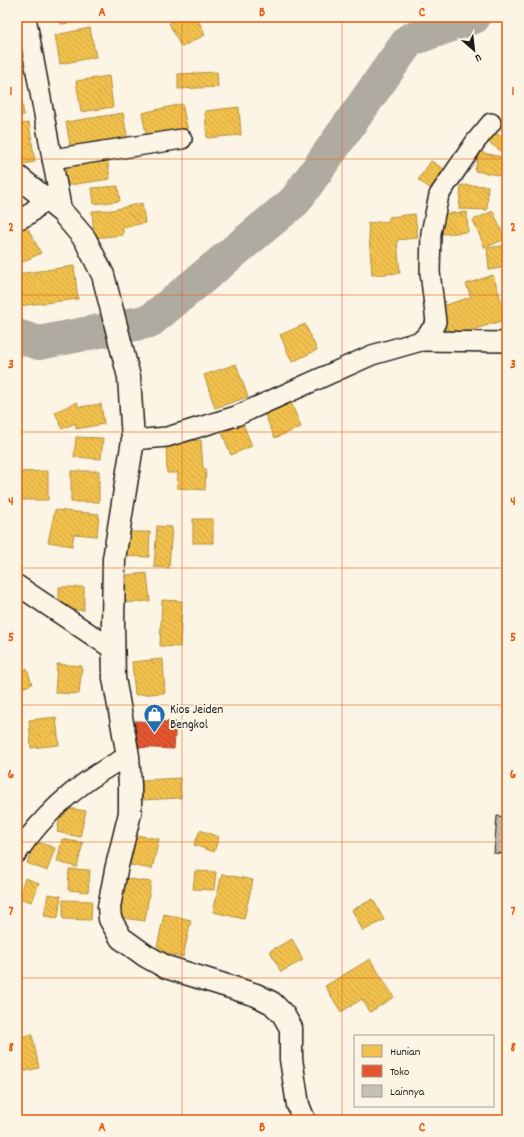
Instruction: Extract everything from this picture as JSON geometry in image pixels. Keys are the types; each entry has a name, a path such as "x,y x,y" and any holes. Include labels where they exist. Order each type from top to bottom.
{"highway":[{"path":"17,176 54,206 85,239 103,275 129,377 133,440 114,559 114,678 128,756 130,812 109,907 110,918 114,928 121,938 131,946 166,967 256,995 272,1003 283,1014 291,1028 292,1059 298,1105 304,1120"}],"street":[{"path":"17,220 54,206 52,159 26,17"},
{"path":"421,341 433,328 436,322 430,272 431,233 439,195 476,141 491,123"},
{"path":"52,159 182,138"},
{"path":"133,440 167,437 236,416 372,355 421,341 505,342"},
{"path":"17,585 114,650"},
{"path":"17,853 56,807 83,782 128,756"}],"building: Hunian":[{"path":"60,17 112,17 112,18 61,24"},
{"path":"181,17 197,17 205,35 181,47 169,23"},
{"path":"90,28 96,57 60,64 55,35"},
{"path":"217,72 218,87 178,89 178,74"},
{"path":"17,73 24,115 17,116"},
{"path":"109,76 113,107 81,112 76,81"},
{"path":"182,104 188,131 147,139 142,113"},
{"path":"239,107 241,135 207,138 205,111"},
{"path":"123,113 128,141 71,150 66,122"},
{"path":"29,123 35,162 17,165 17,124"},
{"path":"491,130 507,140 507,148 504,153 485,140"},
{"path":"479,152 507,158 507,177 475,171"},
{"path":"107,156 110,179 63,186 59,164"},
{"path":"431,161 449,172 436,192 418,180"},
{"path":"461,185 488,186 487,210 459,209"},
{"path":"118,186 120,201 94,204 92,188"},
{"path":"142,203 145,223 123,227 123,235 94,238 92,211 112,210"},
{"path":"493,211 505,239 485,248 473,220"},
{"path":"467,212 468,232 442,234 440,214"},
{"path":"415,214 418,238 397,240 400,273 372,275 368,223 389,221 389,217"},
{"path":"25,223 41,253 17,265 17,227"},
{"path":"507,245 507,267 489,270 487,248"},
{"path":"74,266 78,299 18,306 17,274"},
{"path":"493,275 507,319 448,338 439,307 471,297 466,284"},
{"path":"305,324 317,350 292,362 280,335"},
{"path":"236,364 248,397 215,408 204,375"},
{"path":"288,395 301,427 275,438 261,406"},
{"path":"77,402 79,407 101,404 104,424 76,429 76,423 62,429 55,412"},
{"path":"243,424 252,446 231,455 222,433"},
{"path":"76,437 103,438 101,459 74,457"},
{"path":"201,440 203,468 206,469 205,490 177,488 178,473 167,473 166,442"},
{"path":"48,471 48,500 17,500 17,472"},
{"path":"71,471 99,471 99,502 71,502"},
{"path":"55,510 99,514 97,536 74,534 72,546 48,542"},
{"path":"193,519 213,519 213,543 193,543"},
{"path":"157,526 172,527 169,568 154,567"},
{"path":"124,532 150,532 149,557 124,556"},
{"path":"147,573 150,601 119,603 117,576"},
{"path":"59,587 84,587 84,610 59,610"},
{"path":"162,600 182,601 180,647 160,646"},
{"path":"163,659 165,693 135,695 132,662"},
{"path":"57,664 82,666 79,694 55,693"},
{"path":"27,669 32,684 17,690 17,673"},
{"path":"56,717 59,745 31,748 29,720"},
{"path":"180,778 181,798 142,800 142,780"},
{"path":"17,800 21,801 17,825"},
{"path":"62,807 86,811 80,837 57,832"},
{"path":"200,830 219,837 214,852 194,845"},
{"path":"136,835 159,839 152,869 130,865"},
{"path":"62,839 83,843 77,867 57,862"},
{"path":"35,841 55,848 47,871 27,863"},
{"path":"69,869 90,870 88,892 68,890"},
{"path":"195,871 216,872 214,890 193,889"},
{"path":"222,874 253,880 244,919 213,912"},
{"path":"25,878 39,883 32,902 18,898"},
{"path":"122,878 151,882 145,921 116,917"},
{"path":"48,894 61,896 58,918 44,916"},
{"path":"373,899 384,920 363,931 352,910"},
{"path":"63,900 92,901 91,920 63,919"},
{"path":"164,914 191,920 183,957 156,952"},
{"path":"292,939 303,960 281,972 270,951"},
{"path":"370,959 394,997 370,1012 362,999 341,1012 325,986"},
{"path":"32,1034 39,1068 17,1073 17,1038"}],"building: Toko":[{"name":"Kios Jeiden Bengkol","path":"135,721 176,722 174,749 134,747"}],"building: Lainnya":[{"path":"497,816 507,817 507,854 494,853"}],"waterway":[{"path":"17,336 39,343 150,321 295,201 409,40 474,17"}],"place":[{"name":"Kios Jeiden Bengkol","path":"155,734"}]}
